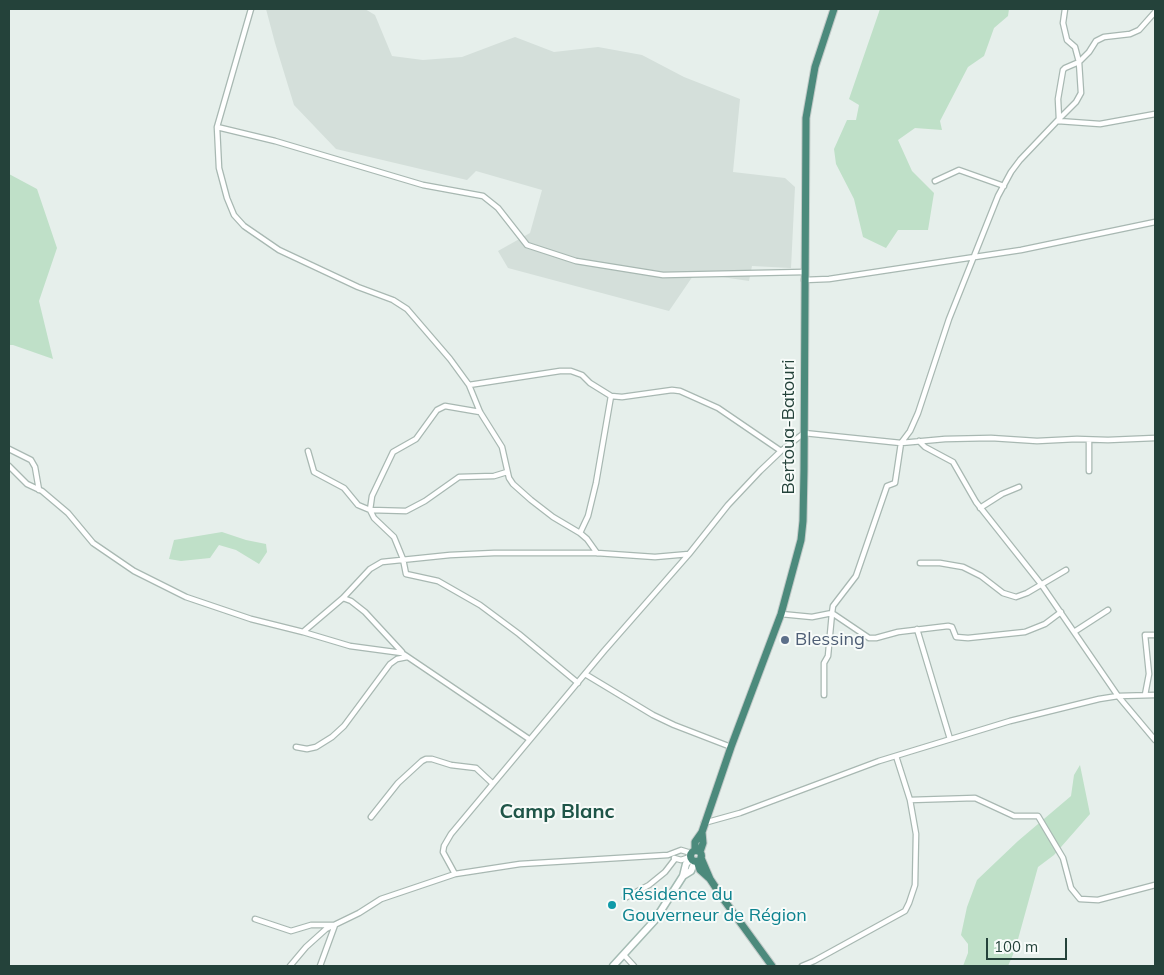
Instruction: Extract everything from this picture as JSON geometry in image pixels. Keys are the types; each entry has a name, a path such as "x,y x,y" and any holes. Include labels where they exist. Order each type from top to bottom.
{"highway":[{"name":"Bertoua-Batouri","path":"695,856 696,842 702,832 731,746 781,614 798,555 802,530 804,432 806,118 816,67 834,9"},
{"path":"695,856 700,870 710,879 772,966"}],"main road":[{"path":"613,966 655,920 683,876 686,864 695,856"}],"street":[{"path":"251,9 217,127 218,168 230,207 237,219 279,250 358,287 393,300 406,309 445,353 469,385 480,412 502,447 507,472 513,484 553,517 580,533 597,554"},
{"path":"824,695 824,663 828,656 833,606 856,576 887,486 895,483 901,442 910,431 918,413 952,311 985,227 1004,186 1020,160 1071,108 1080,96 1079,62 1075,47 1066,37 1063,23 1065,9"},
{"path":"1058,120 1058,99 1063,70 1079,62 1096,41 1104,37 1130,34 1139,30 1155,12"},
{"path":"1058,120 1100,124 1155,114"},
{"path":"217,127 275,141 423,184 483,196 498,208 528,245 576,261 663,275 804,276 829,279 1057,243 1155,222"},
{"path":"935,181 959,170 1004,186"},
{"path":"469,385 551,371 571,372 582,375 590,383 611,396 622,397 672,390 680,391 718,408 781,451"},
{"path":"580,533 588,516 596,483 611,396"},
{"path":"480,412 445,406 437,410 416,439 393,452 372,496 370,510 374,518 394,537 403,559 406,574 438,581 480,604 578,683"},
{"path":"455,874 444,852 444,846 451,834 529,739 689,554 728,506 781,451 804,432 901,442 991,438 1037,441 1155,438"},
{"path":"1089,440 1089,471"},
{"path":"919,441 952,462 980,508 1042,584 1118,696 1155,740"},
{"path":"9,449 31,460 35,467 39,490"},
{"path":"308,451 314,472 344,488 358,504 370,510 406,511 425,501 459,477 494,476 507,472"},
{"path":"9,466 27,484 39,490 68,513 93,543 134,571 186,597 250,619 350,646 402,653"},
{"path":"980,508 1002,494 1019,487"},
{"path":"303,632 343,598 374,566 382,562 494,553 597,554 655,557 689,554"},
{"path":"920,563 940,563 963,567 981,576 1011,597 1020,596 1066,570"},
{"path":"343,598 351,601 365,612 407,657 529,739"},
{"path":"1074,632 1108,610"},
{"path":"781,614 812,617 832,613 869,638 917,629 950,626 954,635 959,638 1025,632 1036,629 1061,612"},
{"path":"917,629 950,739"},
{"path":"1145,695 1149,674 1145,635 1155,635"},
{"path":"296,747 307,749 316,747 332,737 344,726 390,664 397,659 407,657"},
{"path":"586,674 653,715 674,725 731,746"},
{"path":"704,823 740,813 814,784 896,756 1010,721 1084,702 1118,696 1155,695"},
{"path":"802,966 905,911 907,907 914,885 916,834 910,800 896,756"},
{"path":"371,817 398,784 426,759 476,768 492,783"},
{"path":"910,800 975,798 1014,816 1038,816 1063,858 1071,888 1080,899 1098,900 1155,885"},
{"path":"290,966 315,938 326,929 367,909 381,899 455,874 520,864 668,855 681,850 695,856"},
{"path":"668,855 681,860 695,856"},
{"path":"625,898 649,885 665,872 675,859"},
{"path":"254,919 291,931 311,925 335,925"},
{"path":"320,966 335,925"},
{"path":"624,955 634,966"}],"shaded area":[{"path":"266,9 365,9 375,15 392,56 423,60 462,57 515,37 554,52 598,47 642,55 684,77 740,99 733,172 785,178 795,187 791,268 752,266 749,281 695,273 669,311 508,268 498,251 530,233 542,190 476,171 467,180 336,149 294,105"}],"green space":[{"path":"880,9 1009,9 1008,16 994,28 984,56 968,67 940,121 942,130 915,128 898,140 912,171 934,193 928,230 898,230 886,248 863,237 854,199 836,164 834,149 847,120 856,120 859,105 849,99"},
{"path":"9,174 37,189 57,248 39,301 53,359 9,345"},
{"path":"222,532 266,544 267,552 259,564 236,550 219,545 210,558 181,561 169,559 174,540"},
{"path":"1080,765 1090,814 1054,855 1038,867 1015,950 1008,966 963,966 968,953 968,944 961,935 967,907 977,880 1018,841 1071,796 1074,775"}],"place":[{"name":"Blessing","path":"785,640"},
{"name":"Résidence du Gouverneur de Région","path":"612,905"}],"district":[{"name":"Camp Blanc","path":"557,812"}]}
